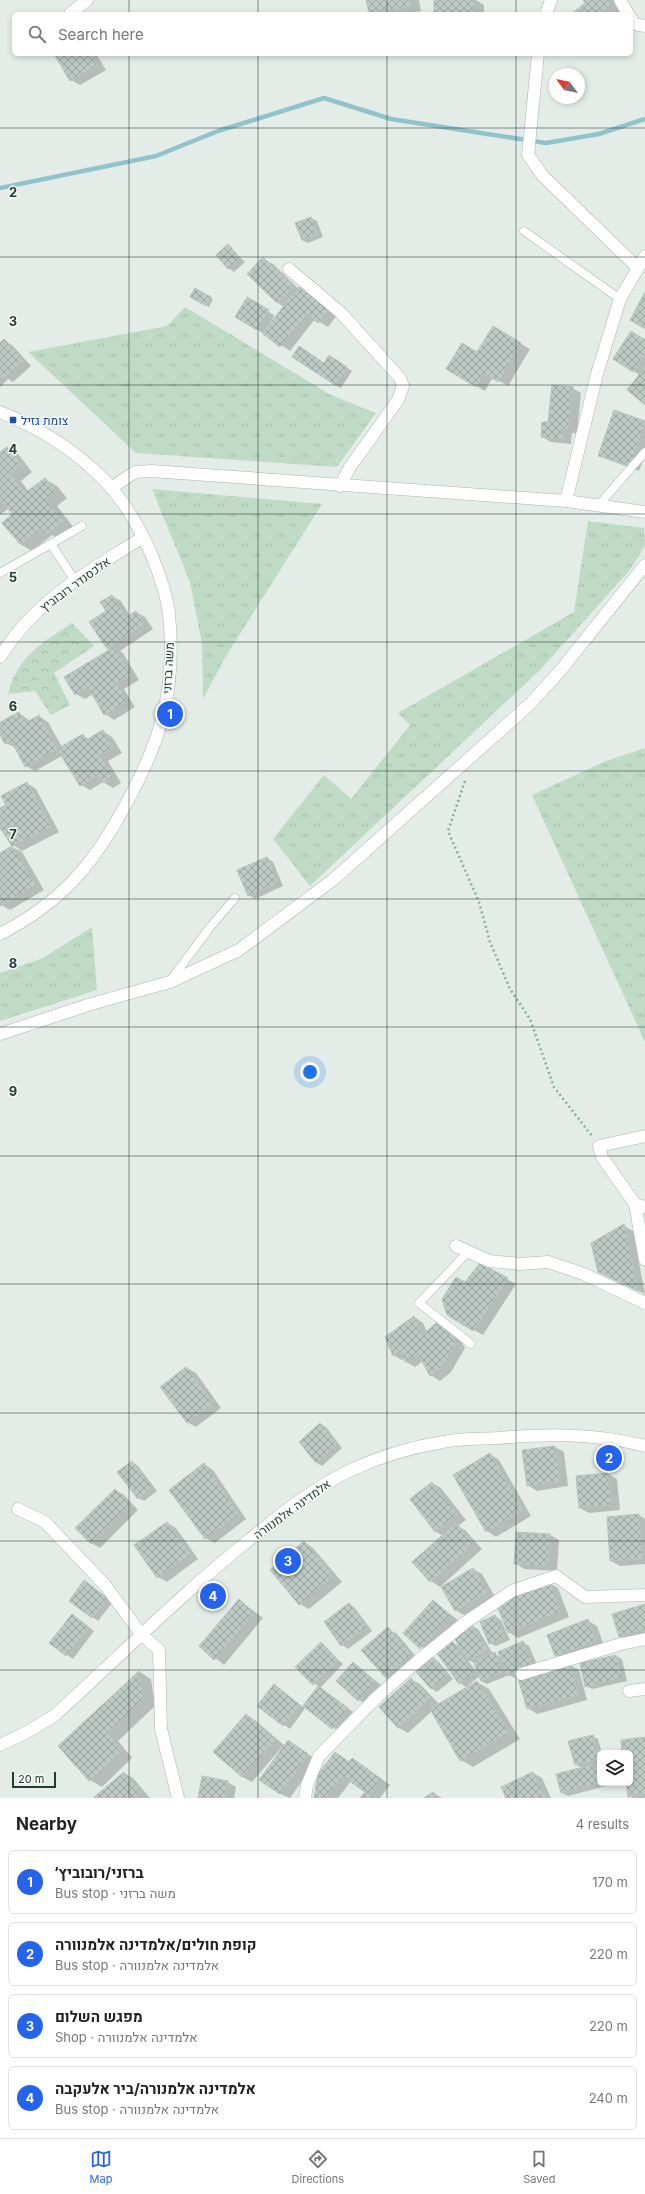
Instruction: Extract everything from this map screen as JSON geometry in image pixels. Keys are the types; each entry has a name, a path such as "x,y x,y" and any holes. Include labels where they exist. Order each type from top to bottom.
{"street":[{"path":"72,12 87,0"},
{"path":"547,12 551,0"},
{"path":"620,0 627,12"},
{"path":"633,22 634,24 645,26"},
{"path":"538,56 528,155 542,176 638,268"},
{"path":"566,501 597,374 620,299 645,256"},
{"path":"289,269 341,313 400,378 403,386 398,400 350,467 340,486"},
{"name":"משה ברזני","path":"0,412 22,421 60,444 96,472 111,488 143,537 164,592 171,658 167,696 150,756 120,816 100,847 71,885 52,902 0,934"},
{"path":"111,488 135,472 151,471 340,486 566,501 645,512"},
{"name":"אלכסנדר רובוביץ","path":"0,657 12,638 28,619 49,600 75,581 143,537"},
{"path":"0,1034 91,1004 170,982 240,950 274,926 334,879 468,760 540,693 645,566"},
{"path":"645,1136 599,1146 602,1157 640,1205 645,1260"},
{"path":"456,1246 489,1261 520,1264 548,1262 584,1274 645,1303"},
{"name":"אלמדינה אלמנוורה","path":"0,1744 27,1732 54,1716 202,1578 276,1518 321,1486 352,1469 397,1453 444,1441 531,1435 571,1434 624,1441 645,1446"},
{"path":"18,1509 45,1522 105,1585 141,1634 159,1650 161,1729 178,1798"},
{"path":"305,1798 307,1785 319,1756 377,1697 419,1660 466,1622 512,1591 556,1576 585,1597 645,1595"},
{"path":"522,1674 621,1644 645,1639"},
{"path":"629,1691 645,1689"}],"lane":[{"path":"524,231 620,299"},
{"path":"598,506 645,452"},
{"path":"0,573 82,526"},
{"path":"51,544 75,581"},
{"path":"170,982 211,926 235,898"},
{"path":"468,1252 418,1303 471,1344"}],"path":[{"path":"468,760 468,771 448,831 479,902 490,942 510,989 530,1019 554,1087 599,1146"}],"green space":[{"path":"185,307 331,395 376,413 337,467 136,453 28,352 167,326"},
{"path":"152,489 322,504 226,656 203,699 202,644 190,582"},
{"path":"588,521 644,528 645,546 629,571 541,669 310,886 273,839 324,775 351,799 410,725 398,713 574,612"},
{"path":"72,623 94,646 54,673 70,705 51,715 35,691 8,694 15,675 33,651 56,633"},
{"path":"645,748 645,1042 532,795 606,761"},
{"path":"92,927 97,990 0,1021 0,973 43,958"}],"building":[{"path":"366,0 411,0 412,6 380,12 369,12"},
{"path":"434,0 476,0 475,12 434,12"},
{"path":"583,0 610,0 613,5 603,12 574,12 585,3"},
{"path":"55,56 92,56 97,65 70,81"},
{"path":"311,217 318,234 302,240 295,223"},
{"path":"228,244 240,258 228,269 216,255"},
{"path":"263,257 293,286 277,303 247,274"},
{"path":"301,285 330,308 318,323 306,314 280,347 262,333"},
{"path":"195,288 211,297 206,306 190,297"},
{"path":"645,292 645,329 630,320"},
{"path":"247,297 269,310 257,330 235,317"},
{"path":"493,326 521,343 498,382 484,373 476,387 446,369 462,343 477,352"},
{"path":"631,331 645,340 645,353 633,372 613,359"},
{"path":"4,339 23,360 3,378 0,375 0,343"},
{"path":"299,346 324,363 329,355 347,367 335,385 292,357"},
{"path":"645,367 645,405 627,390"},
{"path":"552,385 573,387 568,429 563,429 562,439 541,437 542,422 548,422"},
{"path":"614,410 645,421 630,466 598,456"},
{"path":"7,447 21,464 9,473 25,493 45,478 56,491 45,499 63,521 47,534 42,527 20,544 2,523 12,514 0,499 0,452"},
{"path":"112,595 126,617 136,611 144,624 107,649 89,622 106,611 100,602"},
{"path":"114,647 131,675 116,683 127,702 104,715 88,687 75,695 64,677"},
{"path":"19,712 25,723 39,715 57,749 25,767 11,740 5,744 0,735 0,722"},
{"path":"103,730 113,747 99,756 113,777 103,783 98,775 80,786 57,749 83,734 86,740"},
{"path":"27,782 51,827 12,846 0,828 0,808 6,805 1,796"},
{"path":"12,846 35,885 0,906 0,853"},
{"path":"267,857 278,883 248,896 237,870"},
{"path":"624,1224 638,1291 598,1272 591,1243"},
{"path":"480,1263 508,1278 473,1331 447,1315 442,1299 456,1277 465,1282"},
{"path":"414,1316 422,1335 440,1320 447,1335 451,1333 456,1343 442,1367 430,1376 418,1354 405,1362 400,1349 393,1356 385,1337"},
{"path":"186,1367 213,1403 187,1423 160,1387"},
{"path":"320,1423 337,1444 316,1463 299,1442"},
{"path":"555,1446 560,1482 527,1486 522,1450"},
{"path":"490,1453 523,1510 486,1532 453,1475"},
{"path":"132,1461 152,1487 138,1499 117,1472"},
{"path":"204,1463 238,1513 205,1539 169,1490"},
{"path":"608,1473 611,1505 579,1508 576,1476"},
{"path":"432,1482 457,1514 435,1532 410,1499"},
{"path":"115,1489 130,1504 91,1544 75,1528"},
{"path":"639,1514 642,1559 610,1561 607,1517"},
{"path":"167,1522 190,1554 157,1578 134,1545"},
{"path":"456,1523 474,1543 430,1582 412,1562"},
{"path":"516,1532 550,1534 548,1566 514,1564"},
{"path":"304,1541 333,1576 299,1605 270,1570"},
{"path":"473,1568 487,1592 455,1611 441,1587"},
{"path":"84,1580 107,1598 92,1618 69,1601"},
{"path":"549,1581 561,1611 508,1633 496,1603"},
{"path":"239,1599 254,1613 214,1660 199,1646"},
{"path":"433,1600 450,1615 420,1649 403,1633"},
{"path":"349,1603 367,1627 341,1646 324,1622"},
{"path":"645,1604 645,1629 619,1637 612,1614"},
{"path":"72,1614 89,1627 66,1656 49,1643"},
{"path":"495,1615 505,1637 489,1644 480,1622"},
{"path":"588,1619 596,1641 555,1656 547,1635"},
{"path":"472,1625 487,1649 468,1661 453,1636"},
{"path":"388,1627 411,1655 385,1677 361,1650"},
{"path":"452,1641 474,1673 459,1684 436,1652"},
{"path":"523,1641 533,1665 508,1676 498,1652"},
{"path":"321,1642 338,1660 313,1685 295,1667"},
{"path":"495,1652 502,1673 481,1681 473,1661"},
{"path":"616,1655 622,1678 585,1687 580,1663"},
{"path":"433,1657 448,1675 431,1689 416,1672"},
{"path":"353,1662 375,1681 358,1701 336,1681"},
{"path":"570,1663 578,1695 527,1709 518,1678"},
{"path":"139,1671 143,1699 107,1733 121,1751 89,1781 58,1746"},
{"path":"411,1678 430,1698 398,1728 379,1707"},
{"path":"477,1681 508,1732 460,1761 430,1709"},
{"path":"274,1684 300,1705 283,1726 257,1706"},
{"path":"318,1686 348,1708 332,1729 303,1706"},
{"path":"246,1714 275,1740 242,1777 213,1752"},
{"path":"593,1735 597,1751 597,1760 575,1765 568,1741"},
{"path":"645,1737 645,1794 628,1797 626,1786 633,1786 633,1750 622,1750 621,1740"},
{"path":"288,1740 308,1754 280,1794 259,1780"},
{"path":"335,1752 349,1762 352,1758 381,1779 370,1794 377,1798 360,1798 365,1792 342,1776 325,1798 314,1798 318,1774"},
{"path":"596,1764 597,1784 561,1793 556,1774"},
{"path":"124,1772 141,1792 134,1798 94,1797"},
{"path":"533,1772 545,1798 506,1798 501,1787"},
{"path":"202,1776 228,1781 225,1798 198,1798"},
{"path":"433,1792 438,1798 424,1798"}],"waterway":[{"path":"0,188 156,156 218,131 324,98 391,119 546,143 599,134 645,119"}],"place":[{"name":"צומת גזיל","path":"13,420"},
{"name":"ברזני/רובוביץ׳","path":"170,714"},
{"name":"קופת חולים/אלמדינה אלמנוורה","path":"609,1458"},
{"name":"מפגש השלום","path":"288,1561"},
{"name":"אלמדינה אלמנורה/ביר אלעקבה","path":"213,1596"}]}
